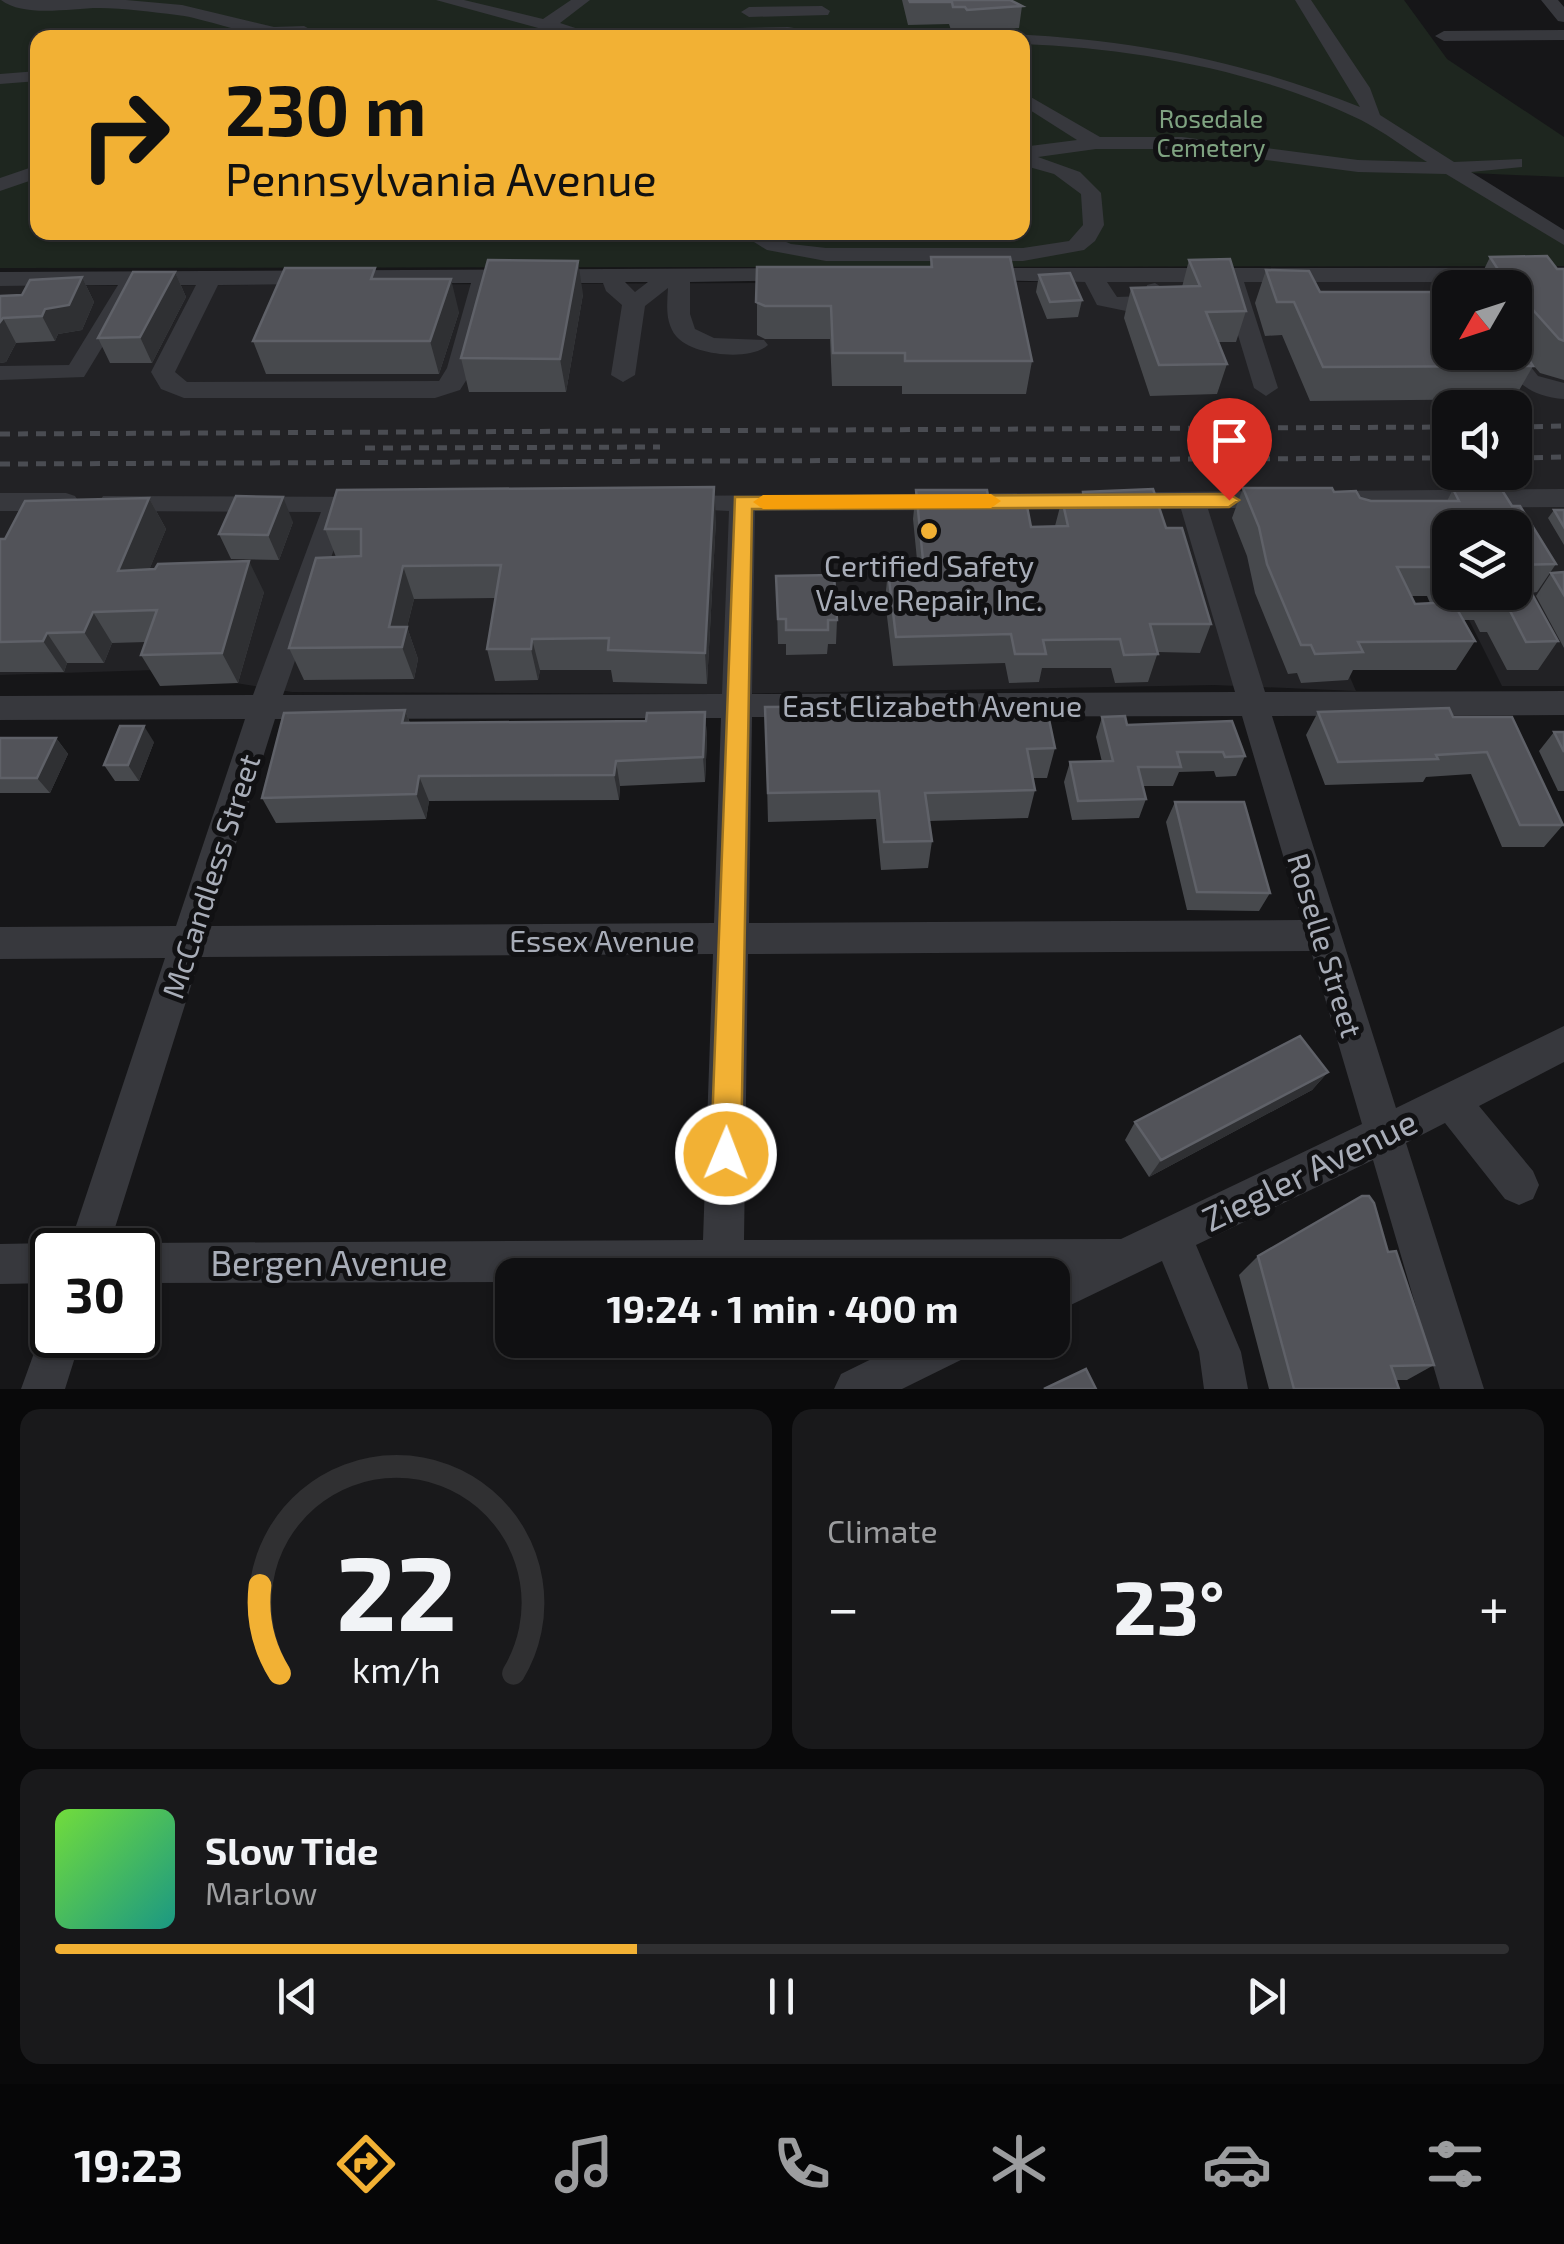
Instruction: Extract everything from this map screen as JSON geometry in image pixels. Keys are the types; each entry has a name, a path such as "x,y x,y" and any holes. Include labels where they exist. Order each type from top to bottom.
{"street":[{"path":"9,0 32,5 159,4 273,30"},
{"path":"444,0 566,30"},
{"path":"546,25 582,0"},
{"path":"1303,0 1361,88 1372,114 1369,117"},
{"path":"1549,0 1564,17"},
{"path":"704,30 754,18 822,11"},
{"path":"754,18 783,30"},
{"path":"1444,36 1564,36"},
{"path":"1030,39 1076,41 1169,54 1270,80 1369,117 1564,239"},
{"path":"0,79 30,77"},
{"path":"1030,102 1096,144"},
{"path":"1030,155 1096,144 1182,143 1358,166 1450,168 1515,163"},
{"path":"759,240 788,250 867,256 1040,253 1081,243 1093,231 1097,207 1086,185 1054,166 1030,158"},
{"path":"0,186 30,174"},
{"path":"0,186 30,189"},
{"path":"62,297 211,277 1094,275 1103,299 1148,304 1158,300 1151,275 1432,280"},
{"path":"1231,275 1266,388"},
{"path":"1532,277 1564,275"},
{"path":"211,277 163,372 169,384 184,390 435,390 451,384 458,375 484,276"},
{"path":"614,276 614,286 634,303"},
{"path":"623,375 634,303 669,276"},
{"path":"669,276 680,325 686,333 704,343 756,346"},
{"path":"0,298 7,278 127,287"},
{"path":"0,373 76,372 127,287"},
{"path":"1518,370 1524,380 1550,391 1564,391"},
{"path":"649,502 1564,498"},
{"name":"Roselle Street","path":"1192,501 1462,1389"},
{"path":"0,502 391,503"},
{"path":"723,1258 742,502"},
{"name":"McCandless Street","path":"95,1228 264,707 336,503"},
{"name":"East Elizabeth Avenue","path":"0,708 1564,703"},
{"name":"Essex Avenue","path":"0,943 1324,936"},
{"name":"Ziegler Avenue","path":"1070,1284 1450,1100 1546,1060 1564,1042"},
{"path":"1450,1100 1519,1185"},
{"path":"1172,1235 1220,1352 1226,1389"},
{"name":"Bergen Avenue","path":"1070,1259 1121,1259"},
{"name":"Bergen Avenue","path":"160,1263 495,1262"},
{"path":"0,1264 30,1264"},
{"path":"44,1389 54,1358"},
{"path":"856,1389 919,1358"}],"shaded area":[{"path":"1532,280 1564,280 1564,686 1502,686 1464,610 1532,610 1532,510 1432,510 1432,596 1387,595 1320,609 1356,691 1214,685 728,694 292,692 154,670 0,675 0,286 1432,281 1432,370 1532,370"}],"green space":[{"name":"Rosedale Cemetery","path":"0,0 1404,0 1447,59 1564,137 1564,177 1470,173 1564,236 1564,266 0,268"}],"building":[{"path":"909,0 1010,0 1022,6 967,10 953,7 952,2"},
{"path":"1547,256 1557,269 1564,269 1564,341 1532,311 1532,270 1498,270 1490,257"},
{"path":"931,257 1010,257 1032,361 905,361 905,353 833,353 831,306 765,306 756,302 757,267 932,267"},
{"path":"1230,259 1246,311 1206,312 1227,364 1159,365 1131,288 1200,286 1189,260"},
{"path":"488,260 578,261 560,359 461,358"},
{"path":"285,268 375,268 371,279 451,279 430,341 253,341"},
{"path":"1266,270 1309,271 1320,292 1432,292 1432,366 1323,367 1294,302 1277,302"},
{"path":"133,272 175,272 140,337 98,338"},
{"path":"1070,273 1082,300 1050,302 1039,275"},
{"path":"82,277 69,305 45,309 42,316 3,318 0,322 0,296 22,295 30,280"},
{"path":"714,487 705,653 608,650 609,638 532,639 531,649 487,649 501,565 403,566 389,627 407,627 402,647 289,648 316,558 361,556 361,529 325,529 337,490"},
{"path":"1243,488 1332,488 1334,492 1356,491 1360,498 1371,501 1459,501 1454,490 1502,490 1512,506 1522,510 1432,510 1432,567 1397,567 1415,604 1432,603 1432,610 1458,610 1475,641 1358,642 1363,652 1315,654 1311,645 1301,645 1267,564 1259,527"},
{"path":"1153,489 1166,528 1182,528 1211,624 1150,624 1158,654 1124,655 1120,639 1043,640 1046,654 1015,654 1011,634 896,637 888,571 924,570 916,490 987,490 989,502 1026,501 1031,527 1068,526 1062,499 1084,499 1083,492"},
{"path":"236,496 283,497 268,535 219,534"},
{"path":"149,498 118,571 155,569 158,564 249,561 222,653 141,655 157,610 93,612 84,632 47,633 43,641 0,642 0,539 5,539 25,501"},
{"path":"1554,510 1564,510 1564,527"},
{"path":"1532,525 1556,564 1532,565"},
{"path":"1564,572 1564,595 1551,573"},
{"path":"834,575 837,620 828,620 828,630 786,630 786,619 778,619 776,576"},
{"path":"1532,594 1558,641 1526,642 1510,610 1532,610"},
{"path":"1046,705 1055,748 1027,749 1035,790 925,793 932,841 884,842 879,791 768,793 765,707"},
{"path":"1449,708 1453,717 1512,717 1563,825 1520,825 1487,752 1436,755 1438,759 1338,762 1318,712"},
{"path":"405,710 402,723 646,721 647,713 705,712 703,757 616,761 614,775 419,776 416,794 262,798 284,713"},
{"path":"1125,716 1127,725 1232,721 1245,756 1177,752 1181,767 1138,767 1146,799 1078,801 1070,762 1113,761 1102,717"},
{"path":"120,726 144,726 128,765 104,765"},
{"path":"1554,732 1564,732 1564,752"},
{"path":"0,738 56,738 37,778 0,778"},
{"path":"1175,802 1244,802 1270,893 1197,892"},
{"path":"1300,1036 1328,1072 1161,1160 1135,1122"},
{"path":"1362,1196 1369,1196 1374,1203 1388,1252 1396,1251 1434,1365 1391,1366 1399,1389 1294,1389 1258,1256"},
{"path":"1086,1369 1096,1389 1044,1389"}],"railway":[{"path":"1532,427 1564,426"},
{"path":"0,434 1432,427"},
{"path":"365,448 660,447"},
{"path":"1532,458 1564,457"},
{"path":"0,464 1432,458"}],"slow traffic":[{"path":"763,502 991,501"}],"place":[{"name":"Certified Safety Valve Repair, Inc.","path":"929,531"}],"route":[{"path":"726,1154 742,502 1229,500"}]}
